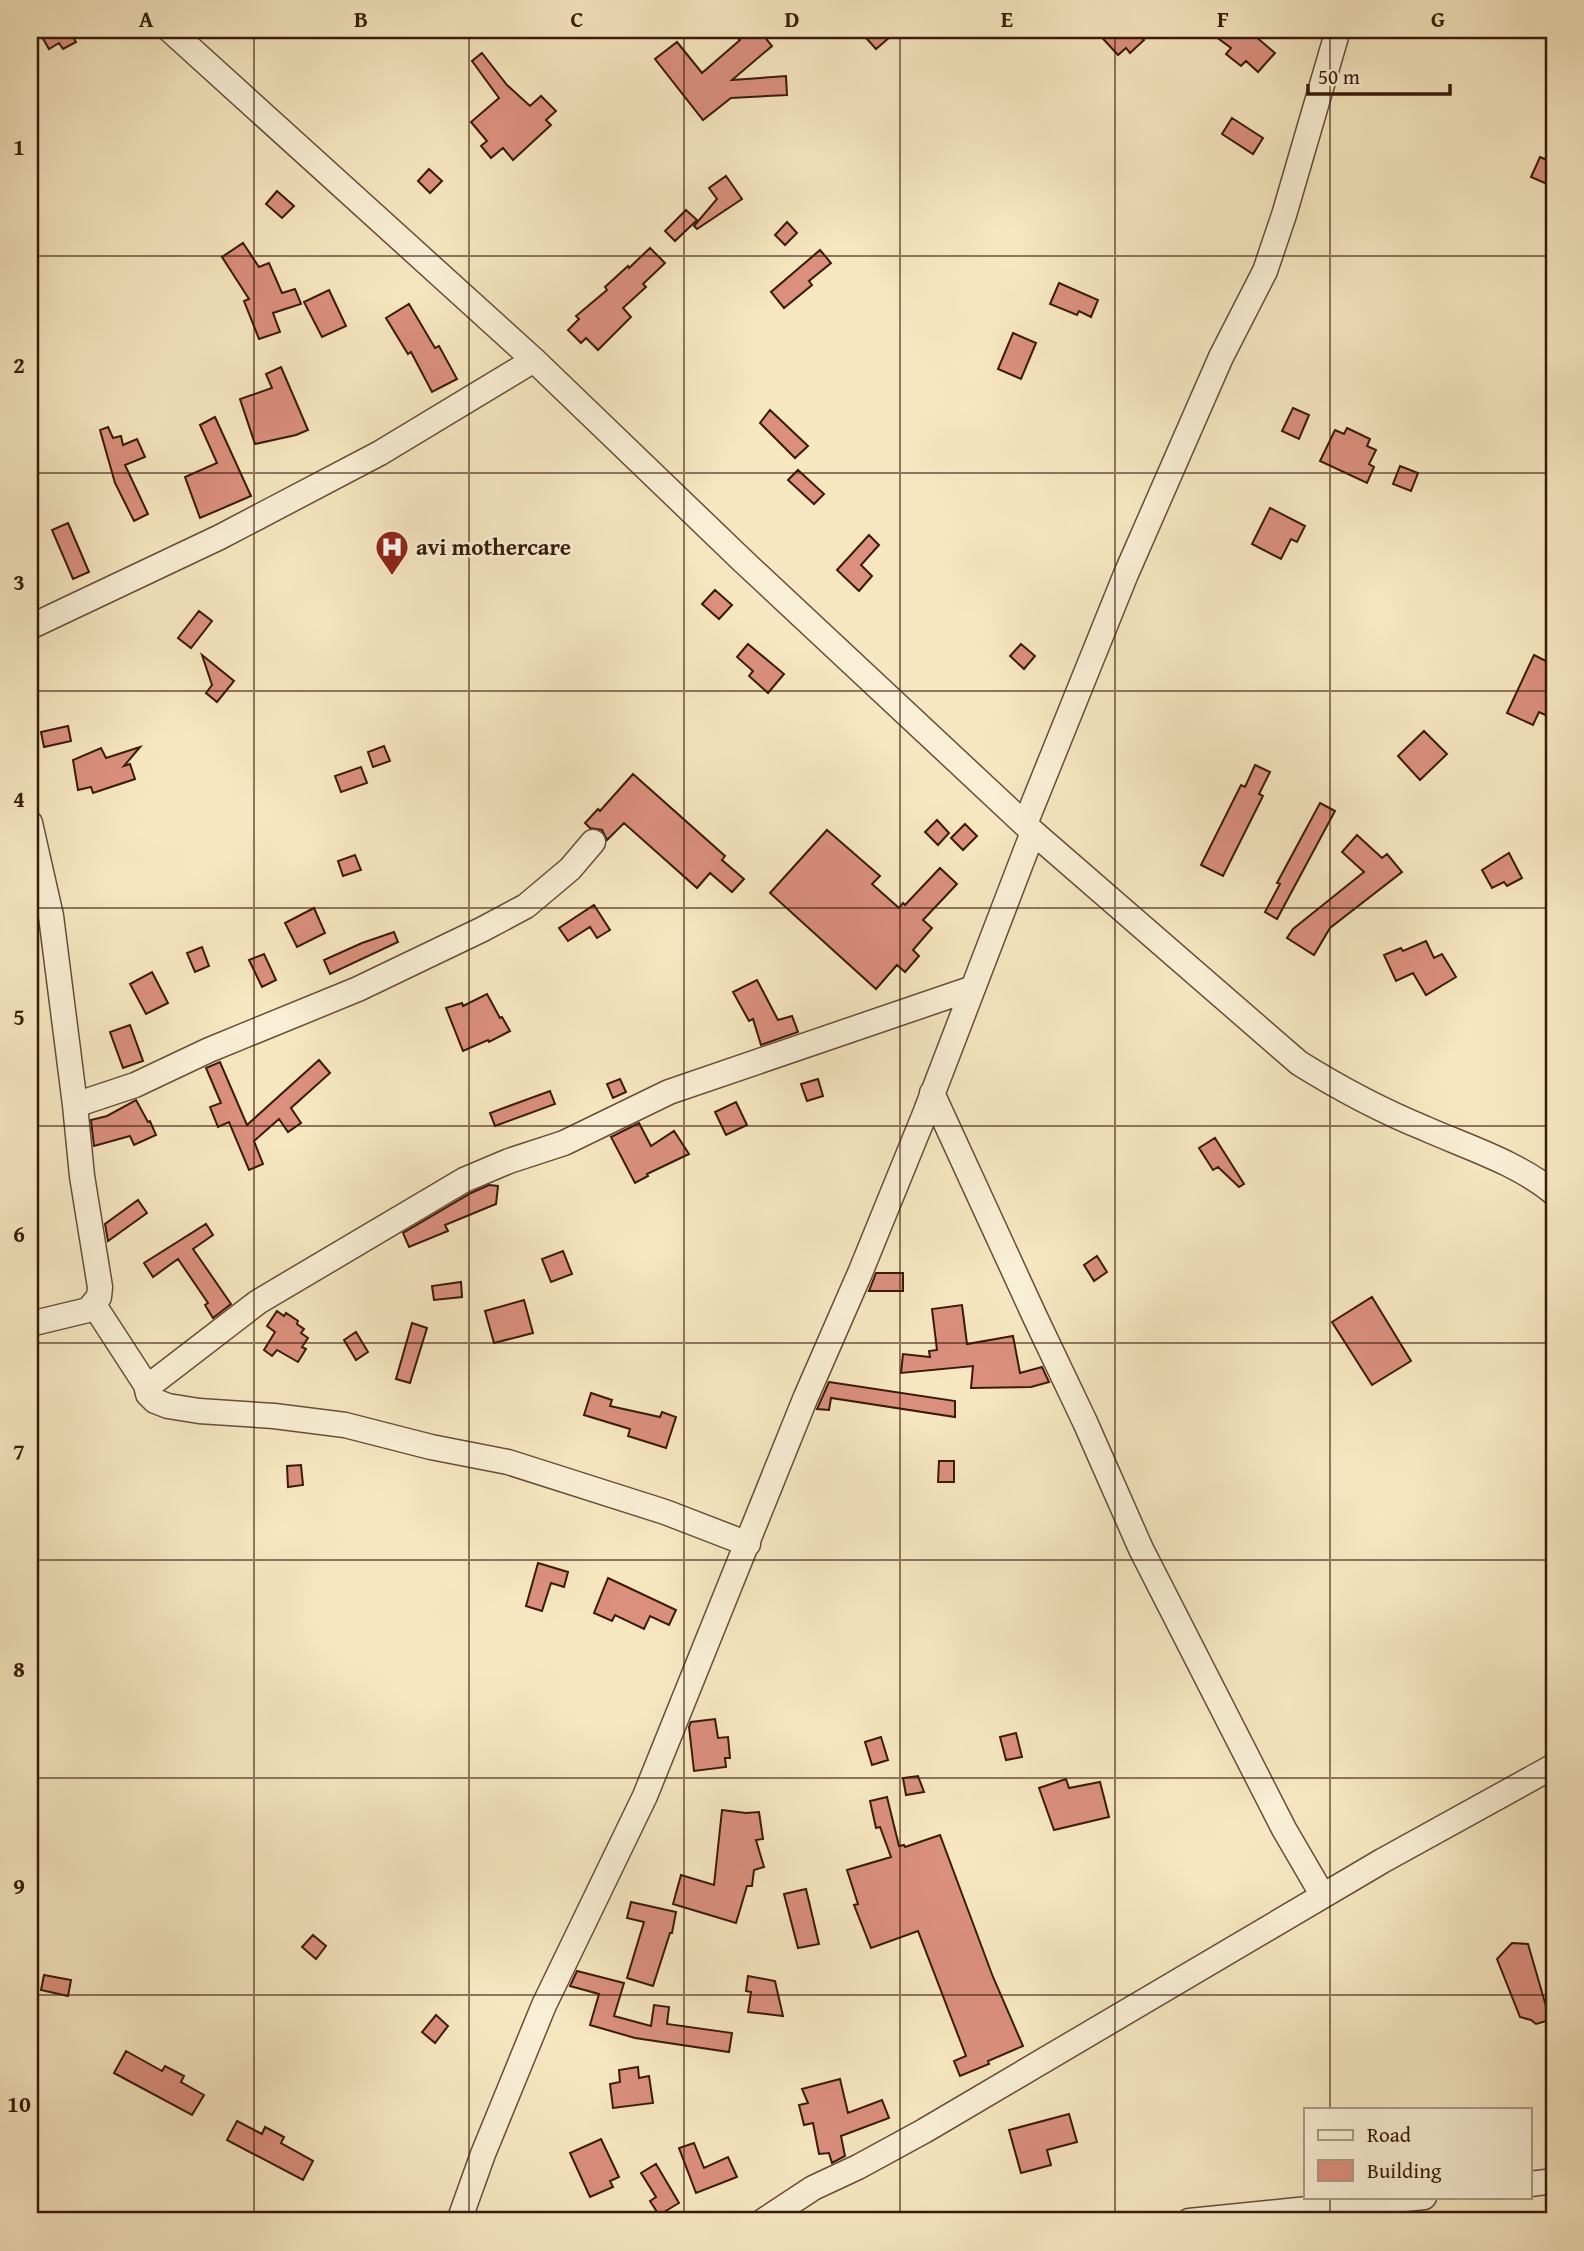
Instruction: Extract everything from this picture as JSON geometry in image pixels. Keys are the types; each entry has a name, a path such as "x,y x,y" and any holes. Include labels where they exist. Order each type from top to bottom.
{"street":[{"path":"170,30 534,360 753,571 1029,828 1299,1063 1340,1089 1396,1116 1500,1159 1538,1180 1554,1193"},
{"path":"459,2221 483,2154 544,2005 645,1796 805,1399 860,1273 973,988 1029,828 1126,574 1221,357 1265,271 1338,30"},
{"path":"30,627 220,537 380,453 534,360"},
{"path":"30,823 51,916 82,1176 100,1287 99,1297 89,1310 30,1324"},
{"path":"75,1105 135,1085 209,1050 358,989 483,929 526,906 570,869 593,842"},
{"path":"146,1385 154,1382 258,1302 464,1180 509,1161 564,1143 669,1092 973,988"},
{"path":"932,1093 1085,1422 1140,1549 1278,1817 1323,1896"},
{"path":"94,1305 146,1385 148,1394 155,1401 168,1406 345,1425 431,1447 508,1462 665,1512 748,1544"},
{"path":"763,2221 797,2197 925,2132 1323,1896 1554,1766"},
{"path":"1532,2184 1554,2181"},
{"path":"1189,2221 1414,2198"}],"building":[{"path":"38,30 82,30 72,35 76,42 63,49 59,43 49,49"},
{"path":"747,30 759,30 772,46 732,80 786,76 787,95 731,98 703,120 655,59 677,42 702,73 740,40 738,38"},
{"path":"859,30 898,30 876,49"},
{"path":"1095,30 1134,30 1144,40 1130,53 1126,48 1118,55"},
{"path":"1227,30 1248,30 1275,53 1258,72 1246,61 1241,66 1226,54 1231,48 1219,39"},
{"path":"482,53 507,85 530,106 541,96 556,111 546,120 551,125 513,160 503,148 491,158 481,146 487,141 471,122 499,98 472,61"},
{"path":"1232,118 1263,138 1253,154 1222,134"},
{"path":"1540,157 1554,163 1554,187 1531,177"},
{"path":"429,169 442,181 430,193 418,181"},
{"path":"726,176 742,199 697,229 694,226 717,199 709,188"},
{"path":"277,191 294,206 282,218 266,204"},
{"path":"686,210 697,220 675,241 665,231"},
{"path":"787,222 797,233 785,245 775,235"},
{"path":"243,243 259,267 269,263 282,293 295,289 301,304 273,313 280,332 259,339 244,301 249,299 222,257"},
{"path":"650,248 665,263 643,284 646,287 623,308 631,317 598,350 586,338 581,343 568,330 579,319 576,316"},
{"path":"820,250 831,263 809,281 812,285 784,308 771,292"},
{"path":"1059,283 1098,300 1091,317 1079,311 1077,315 1050,304"},
{"path":"329,290 346,326 322,337 304,302"},
{"path":"409,304 435,348 439,346 457,379 432,392 411,352 408,354 386,318"},
{"path":"1013,333 1036,343 1021,379 998,369"},
{"path":"281,367 308,430 255,444 240,399 272,388 266,374"},
{"path":"1293,408 1309,415 1299,439 1282,431"},
{"path":"770,410 808,446 795,458 760,423"},
{"path":"215,417 251,496 200,518 185,477 217,463 200,425"},
{"path":"108,427 113,438 121,436 123,445 137,439 145,457 125,465 148,514 134,521 115,483 100,430"},
{"path":"1347,428 1370,439 1367,446 1376,450 1369,464 1374,467 1367,483 1320,461 1335,430 1344,434"},
{"path":"1400,466 1418,473 1411,491 1393,484"},
{"path":"798,470 824,494 814,504 788,480"},
{"path":"1270,508 1305,526 1297,542 1291,539 1281,559 1252,544"},
{"path":"68,523 89,572 73,579 52,530"},
{"path":"869,535 879,545 861,565 872,576 859,591 837,570"},
{"path":"715,590 732,605 719,619 702,604"},
{"path":"199,611 212,621 191,648 178,638"},
{"path":"748,644 784,674 768,693 749,676 753,671 737,657"},
{"path":"1021,644 1035,656 1024,669 1010,656"},
{"path":"202,655 234,681 217,702 206,693 212,685"},
{"path":"1534,655 1554,665 1554,719 1539,712 1533,725 1507,713"},
{"path":"68,726 71,741 44,747 41,732"},
{"path":"1424,731 1447,754 1420,780 1398,756"},
{"path":"384,746 390,761 373,767 368,752"},
{"path":"140,747 124,766 130,764 135,779 93,793 91,787 78,790 73,760 101,748 106,758"},
{"path":"1255,765 1270,772 1259,794 1263,796 1223,876 1201,865 1241,785 1245,787"},
{"path":"361,767 367,783 341,792 335,776"},
{"path":"633,774 725,856 722,860 744,879 732,892 710,873 697,888 624,823 607,840 602,830 590,828 585,823 598,809 600,811"},
{"path":"1320,803 1335,811 1277,919 1265,912 1280,884 1277,883"},
{"path":"937,820 949,833 938,845 925,832"},
{"path":"965,824 977,836 963,850 951,838"},
{"path":"827,830 880,876 872,884 899,908 940,868 957,884 923,920 932,928 913,950 919,956 905,972 897,965 876,989 770,893"},
{"path":"1357,835 1382,858 1387,854 1402,872 1330,928 1314,955 1287,938 1293,929 1364,872 1342,852"},
{"path":"1509,853 1522,878 1507,886 1504,882 1492,888 1482,870"},
{"path":"355,855 361,870 343,876 338,861"},
{"path":"594,905 610,930 597,938 590,927 568,941 559,928"},
{"path":"314,908 325,933 297,947 285,923"},
{"path":"394,932 398,942 330,974 324,960"},
{"path":"1426,941 1434,958 1442,954 1456,977 1426,995 1413,973 1396,981 1384,955 1401,948 1403,951"},
{"path":"202,947 209,966 195,972 187,953"},
{"path":"264,954 276,980 262,987 249,960"},
{"path":"152,972 168,1003 146,1014 130,984"},
{"path":"757,980 778,1020 792,1016 798,1032 761,1045 753,1019 749,1021 733,992"},
{"path":"487,994 510,1031 463,1051 446,1008 462,1003 463,1006"},
{"path":"130,1025 143,1061 123,1068 110,1032"},
{"path":"319,1060 330,1073 291,1108 301,1123 288,1132 279,1119 254,1141 263,1164 249,1170 229,1122 218,1127 210,1107 221,1103 206,1068 220,1062 247,1125"},
{"path":"620,1079 626,1092 613,1098 607,1084"},
{"path":"818,1079 823,1096 807,1101 801,1084"},
{"path":"550,1091 555,1104 495,1126 490,1113"},
{"path":"136,1100 156,1135 134,1145 130,1136 94,1146 91,1120 107,1116"},
{"path":"736,1102 747,1125 726,1135 715,1112"},
{"path":"639,1123 651,1146 674,1131 689,1154 647,1174 648,1176 635,1183 611,1137"},
{"path":"1215,1138 1244,1184 1239,1187 1218,1167 1213,1170 1199,1148"},
{"path":"489,1185 498,1186 496,1204 445,1225 448,1231 409,1247 403,1233"},
{"path":"138,1200 147,1213 108,1241 105,1224"},
{"path":"206,1224 213,1235 193,1249 231,1304 213,1318 205,1305 208,1303 178,1259 153,1277 144,1263"},
{"path":"563,1251 572,1274 551,1282 542,1259"},
{"path":"1097,1256 1107,1272 1094,1281 1084,1265"},
{"path":"876,1273 903,1273 903,1291 869,1291"},
{"path":"461,1282 462,1297 434,1300 432,1286"},
{"path":"1372,1297 1411,1361 1372,1385 1332,1322"},
{"path":"524,1300 533,1333 494,1343 485,1311"},
{"path":"962,1305 967,1344 1013,1336 1020,1373 1042,1367 1049,1382 1031,1387 971,1388 973,1366 901,1373 903,1354 930,1357 929,1351 937,1350 932,1309"},
{"path":"277,1311 298,1321 297,1324 304,1329 301,1333 308,1338 302,1347 306,1349 298,1362 277,1350 272,1356 264,1350 275,1332 267,1326"},
{"path":"412,1323 427,1328 410,1383 396,1379"},
{"path":"356,1332 368,1352 356,1360 344,1340"},
{"path":"829,1382 955,1401 955,1417 831,1398 829,1410 817,1409"},
{"path":"591,1393 612,1400 610,1406 660,1417 662,1412 676,1417 666,1448 628,1436 630,1429 584,1415"},
{"path":"939,1461 954,1461 954,1482 938,1482"},
{"path":"301,1465 303,1485 288,1487 287,1466"},
{"path":"538,1563 568,1572 564,1587 551,1583 542,1611 526,1606"},
{"path":"608,1578 676,1610 669,1625 650,1616 644,1629 615,1615 612,1621 594,1613"},
{"path":"715,1719 718,1738 728,1737 730,1758 725,1758 726,1767 694,1771 689,1727 691,1722"},
{"path":"1016,1733 1022,1757 1006,1760 1000,1737"},
{"path":"881,1737 888,1760 872,1765 865,1742"},
{"path":"918,1776 924,1792 906,1795 903,1778"},
{"path":"1066,1779 1069,1788 1100,1782 1109,1817 1054,1830 1039,1788"},
{"path":"887,1797 899,1846 905,1847 940,1835 993,1977 1023,2046 960,2076 954,2061 966,2056 918,1931 871,1948 854,1905 858,1904 847,1870 891,1857 880,1827 876,1828 870,1801"},
{"path":"722,1810 759,1812 763,1839 756,1840 764,1867 754,1870 752,1886 747,1886 736,1923 673,1904 681,1875 714,1885"},
{"path":"806,1889 819,1944 798,1948 784,1894"},
{"path":"631,1902 676,1912 672,1933 653,1986 627,1978 644,1922 627,1918"},
{"path":"313,1935 326,1946 316,1959 302,1947"},
{"path":"1512,1943 1528,1944 1550,2020 1536,2024 1520,2017 1497,1959"},
{"path":"577,1971 624,1983 614,2016 651,2026 654,2005 669,2007 667,2024 732,2033 729,2052 635,2038 590,2025 599,1994 570,1986"},
{"path":"44,1975 71,1980 68,1996 41,1990"},
{"path":"748,1976 775,1981 783,2016 748,2012 751,1992 746,1991"},
{"path":"436,2015 448,2026 435,2043 422,2032"},
{"path":"126,2051 162,2071 165,2066 184,2076 181,2082 204,2095 192,2115 114,2073"},
{"path":"638,2067 639,2078 649,2076 653,2103 613,2108 610,2084 620,2082 619,2070"},
{"path":"840,2079 848,2113 882,2100 889,2118 841,2136 845,2156 832,2163 829,2153 819,2154 813,2123 804,2125 799,2105 808,2103 802,2089"},
{"path":"1069,2114 1077,2142 1047,2150 1051,2165 1021,2173 1009,2130"},
{"path":"237,2121 262,2134 265,2127 284,2137 281,2143 313,2161 303,2180 227,2140"},
{"path":"601,2139 619,2177 610,2181 613,2187 590,2197 570,2153"},
{"path":"694,2143 704,2168 728,2157 737,2177 696,2193 679,2148"},
{"path":"656,2164 679,2203 659,2215 650,2201 656,2197 641,2173"}],"place":[{"name":"avi mothercare","path":"392,577"}]}
